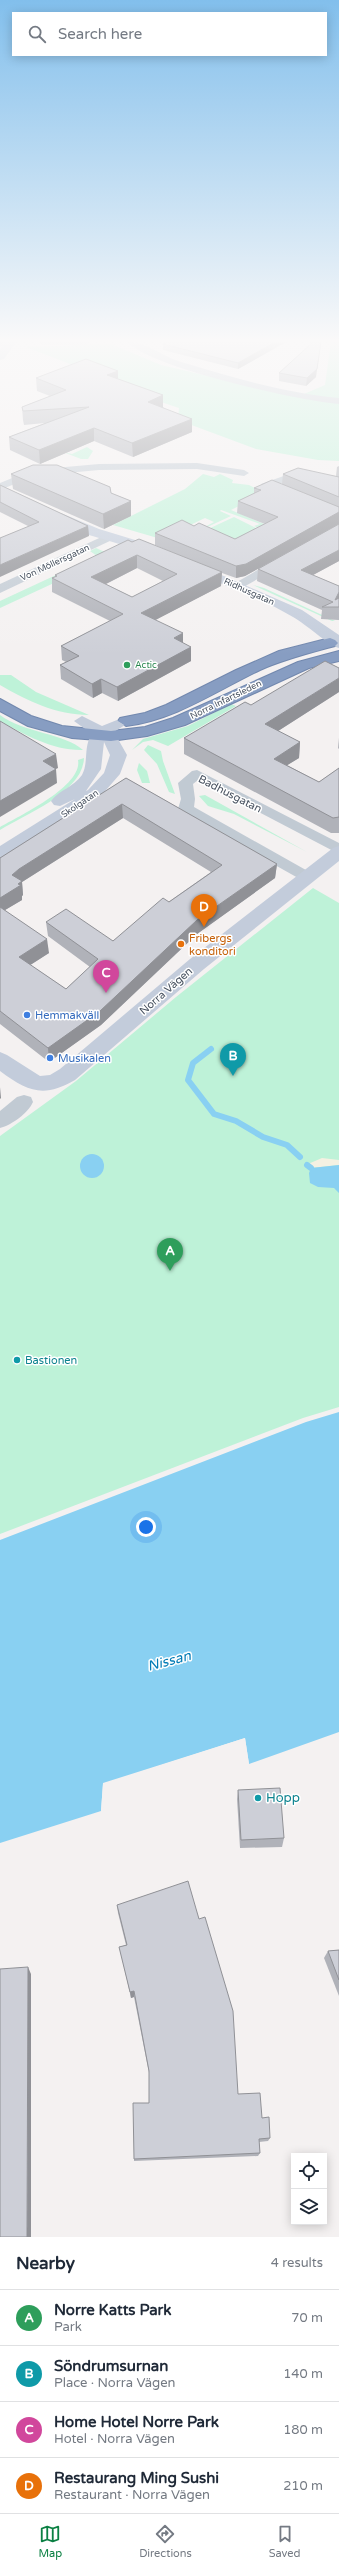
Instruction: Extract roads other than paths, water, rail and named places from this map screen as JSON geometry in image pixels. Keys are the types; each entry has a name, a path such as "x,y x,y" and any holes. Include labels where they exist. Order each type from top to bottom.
{"highway":[{"name":"Norra Infartsleden","path":"0,694 41,713 82,721 132,721 179,705 270,660 308,647 335,648"},
{"name":"Norra Infartsleden","path":"0,704 36,724 67,732 104,734 143,733 172,726 335,648"}],"street":[{"path":"0,488 32,473 93,467 197,466 244,473"},
{"path":"291,496 266,486 273,480 288,476 304,475 339,485"},
{"path":"0,488 14,496"},
{"name":"Ridhusgatan","path":"50,512 110,537 173,558 314,622 335,648"},
{"name":"Von Möllersgatan","path":"0,589 110,537"},
{"path":"236,586 291,555"},
{"path":"82,721 104,734 132,721"},
{"name":"Skolgatan","path":"0,838 73,794 81,786 93,769 94,743 104,734 116,745 117,762 108,783 89,799 0,854"},
{"name":"Badhusgatan","path":"307,878 186,809 188,799 185,783 197,774 339,851"},
{"name":"Norra Vägen","path":"0,1060 27,1080 40,1085 62,1079 196,964 307,878 339,851"},
{"path":"0,1121 24,1102"}],"water":[{"path":"92,1154 100,1158 104,1166 100,1174 92,1178 84,1174 80,1166 84,1158"},
{"path":"339,1165 339,1193 334,1188 318,1187 310,1183 309,1173 311,1168"},
{"name":"Nissan","path":"339,1412 339,1732 249,1764 245,1738 103,1783 101,1811 0,1843 0,1540 306,1422"}],"waterway":[{"path":"211,1049 193,1063 188,1080 214,1114 236,1121 263,1137 287,1145 300,1157"},
{"path":"307,1165 311,1168"}],"place":[{"name":"Actic","path":"127,665"},
{"name":"Restaurang Ming Sushi","path":"204,927"},
{"name":"Fribergs konditori","path":"181,944"},
{"name":"Home Hotel Norre Park","path":"106,993"},
{"name":"Hemmakväll","path":"27,1015"},
{"name":"Musikalen","path":"50,1058"},
{"name":"Söndrumsurnan","path":"233,1076"},
{"name":"Norre Katts Park","path":"170,1271"},
{"name":"Bastionen","path":"17,1360"},
{"name":"Hopp","path":"258,1798"}]}
